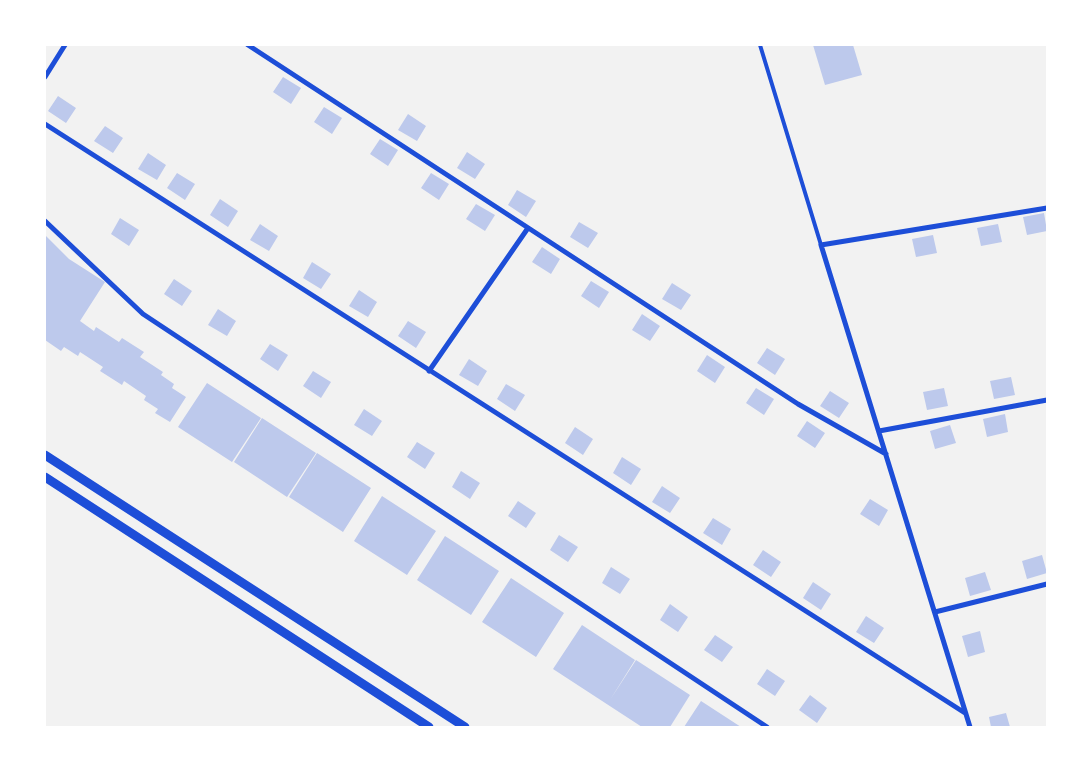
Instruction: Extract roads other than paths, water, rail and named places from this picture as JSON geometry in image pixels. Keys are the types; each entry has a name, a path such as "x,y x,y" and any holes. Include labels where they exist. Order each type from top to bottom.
{"street":[{"path":"45,77 65,45"},
{"path":"248,45 798,404 886,454"},
{"path":"45,124 966,713"},
{"path":"970,727 822,245 1047,208"},
{"path":"45,221 143,314 767,727"},
{"path":"429,371 528,228"},
{"path":"878,431 1047,400"},
{"path":"45,455 465,727"},
{"path":"45,477 429,727"},
{"path":"934,612 1047,584"}],"lane":[{"path":"760,45 822,245"}]}
